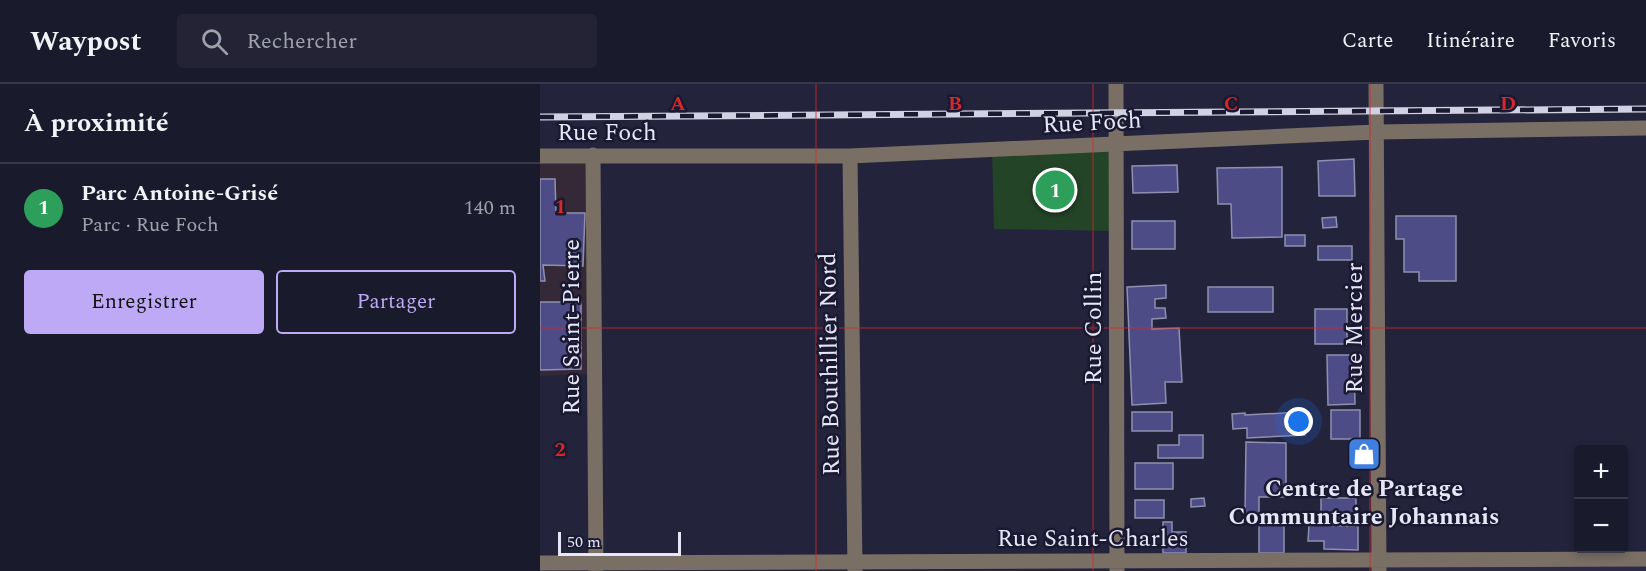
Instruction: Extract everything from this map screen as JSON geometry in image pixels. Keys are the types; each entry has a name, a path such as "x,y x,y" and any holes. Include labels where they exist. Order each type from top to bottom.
{"street":[{"name":"Rue Collin","path":"1116,84 1117,566"},
{"name":"Rue Mercier","path":"1376,84 1379,566"},
{"name":"Rue Foch","path":"540,156 850,156 1376,132 1646,128"},
{"name":"Rue Saint-Pierre","path":"593,155 596,567"},
{"name":"Rue Bouthillier Nord","path":"850,156 854,566"},
{"name":"Rue Saint-Charles","path":"540,562 596,567 1379,566 1646,560"}],"shaded area":[{"path":"593,155 594,374 540,376 540,156"},
{"path":"1646,559 1646,571 1379,571 1379,560"}],"green space":[{"path":"1116,145 1116,231 994,229 992,150"}],"building":[{"path":"1354,159 1355,196 1319,196 1318,161"},
{"path":"1177,165 1178,192 1133,193 1132,166"},
{"path":"1282,167 1282,237 1232,238 1231,204 1218,204 1217,168"},
{"path":"540,179 555,179 556,213 585,213 583,266 543,265 545,281 540,281"},
{"path":"1396,216 1456,216 1456,281 1419,281 1419,272 1404,272 1404,239 1396,239"},
{"path":"1336,217 1337,227 1323,228 1322,218"},
{"path":"1132,221 1175,221 1175,249 1132,249"},
{"path":"1285,235 1305,235 1305,246 1285,246"},
{"path":"1318,246 1352,246 1352,260 1318,260"},
{"path":"1166,285 1166,298 1155,299 1155,308 1165,308 1166,318 1152,319 1152,329 1179,328 1182,382 1165,382 1166,403 1132,405 1127,287"},
{"path":"1208,287 1273,287 1273,312 1208,312"},
{"path":"540,302 581,302 581,369 540,370"},
{"path":"1315,309 1347,309 1347,344 1315,344"},
{"path":"1327,355 1354,355 1355,404 1328,405"},
{"path":"1331,410 1360,410 1360,439 1331,439"},
{"path":"1132,412 1172,412 1172,431 1132,431"},
{"path":"1303,412 1305,435 1247,438 1247,428 1233,429 1232,414"},
{"path":"1179,435 1203,435 1203,458 1158,458 1158,445 1179,445"},
{"path":"1246,442 1286,443 1286,497 1259,497 1259,513 1245,513"},
{"path":"1135,463 1173,463 1173,489 1135,489"},
{"path":"1204,498 1205,506 1191,507 1191,499"},
{"path":"1321,498 1356,498 1356,519 1321,519"},
{"path":"1135,500 1164,500 1164,518 1135,518"},
{"path":"1259,520 1284,520 1284,553 1259,553"},
{"path":"1163,522 1172,522 1172,532 1186,532 1186,553 1163,553"},
{"path":"1309,525 1358,526 1358,550 1324,549 1324,541 1308,541"}],"railway":[{"path":"540,117 1646,109"}],"place":[{"name":"Parc Antoine-Grisé","path":"1055,190"},
{"name":"Centre de Partage Communtaire Johannais","path":"1364,454"}]}
